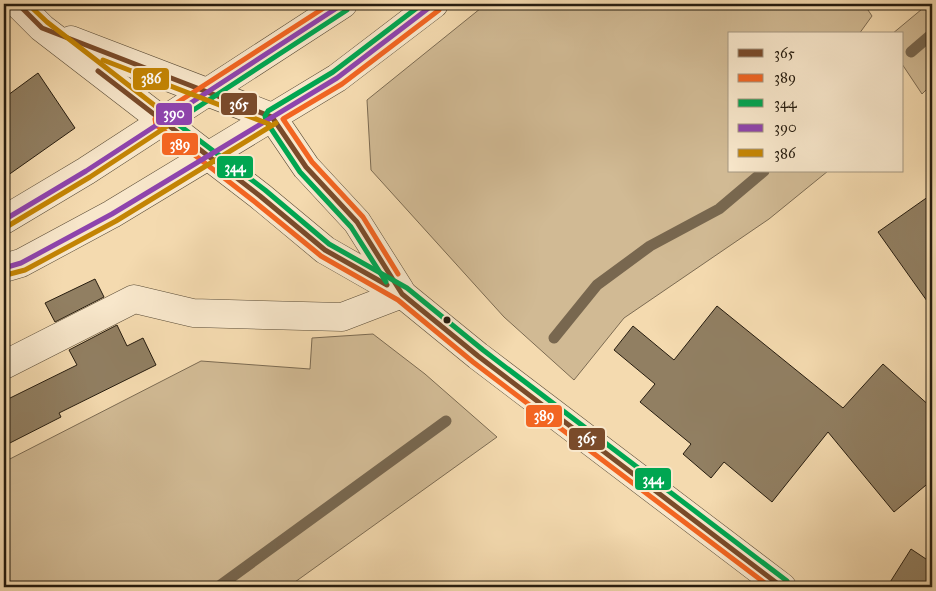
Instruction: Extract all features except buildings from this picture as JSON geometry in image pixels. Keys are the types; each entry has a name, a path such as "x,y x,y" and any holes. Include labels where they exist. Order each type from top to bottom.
{"street":[{"path":"18,4 42,28 208,156 325,250 402,294 478,356 782,587"},
{"path":"4,220 86,171 343,4"},
{"path":"4,268 21,263 112,214 272,118 337,78 434,4"},
{"path":"42,28 272,118 306,166 357,222 402,294"},
{"path":"4,365 134,299 192,313 342,317 402,294"}],"shaded area":[{"path":"486,4 864,4 872,16 860,32 728,32 728,172 827,172 769,219 624,318 574,380 504,317 371,170 367,100"},
{"path":"928,4 932,4 932,84 922,94 904,67 904,32 894,32"},
{"path":"373,334 425,374 497,437 288,587 4,587 4,462 201,361 310,369 312,338"}],"waterway":[{"path":"911,52 932,34"},
{"path":"554,338 597,285 650,246 719,209 763,172"},
{"path":"218,587 446,421"}],"transit line":[{"name":"365","path":"18,4 42,28 272,117 306,167 357,222 402,294 478,356 782,587"},
{"name":"386","path":"8,226 90,177 166,127 169,122 167,115 47,22 28,4"},
{"name":"389","path":"330,4 158,115 155,119 156,125 321,256 398,300 473,362 770,587"},
{"name":"390","path":"4,220 86,171 343,4"},
{"name":"344","path":"386,282 351,227 300,172 266,121 265,116 268,111 333,72 422,4"},
{"name":"390","path":"4,268 21,263 112,214 337,78 434,4"},
{"name":"344","path":"347,10 175,122 265,190 329,244 407,288 483,350 787,581"},
{"name":"389","path":"398,274 363,217 312,162 283,119 342,84 439,10"},
{"name":"386","path":"103,60 269,124"},
{"name":"365","path":"98,71 260,196 325,250 387,285"},
{"name":"386","path":"6,275 25,270 116,221 276,123"}]}
